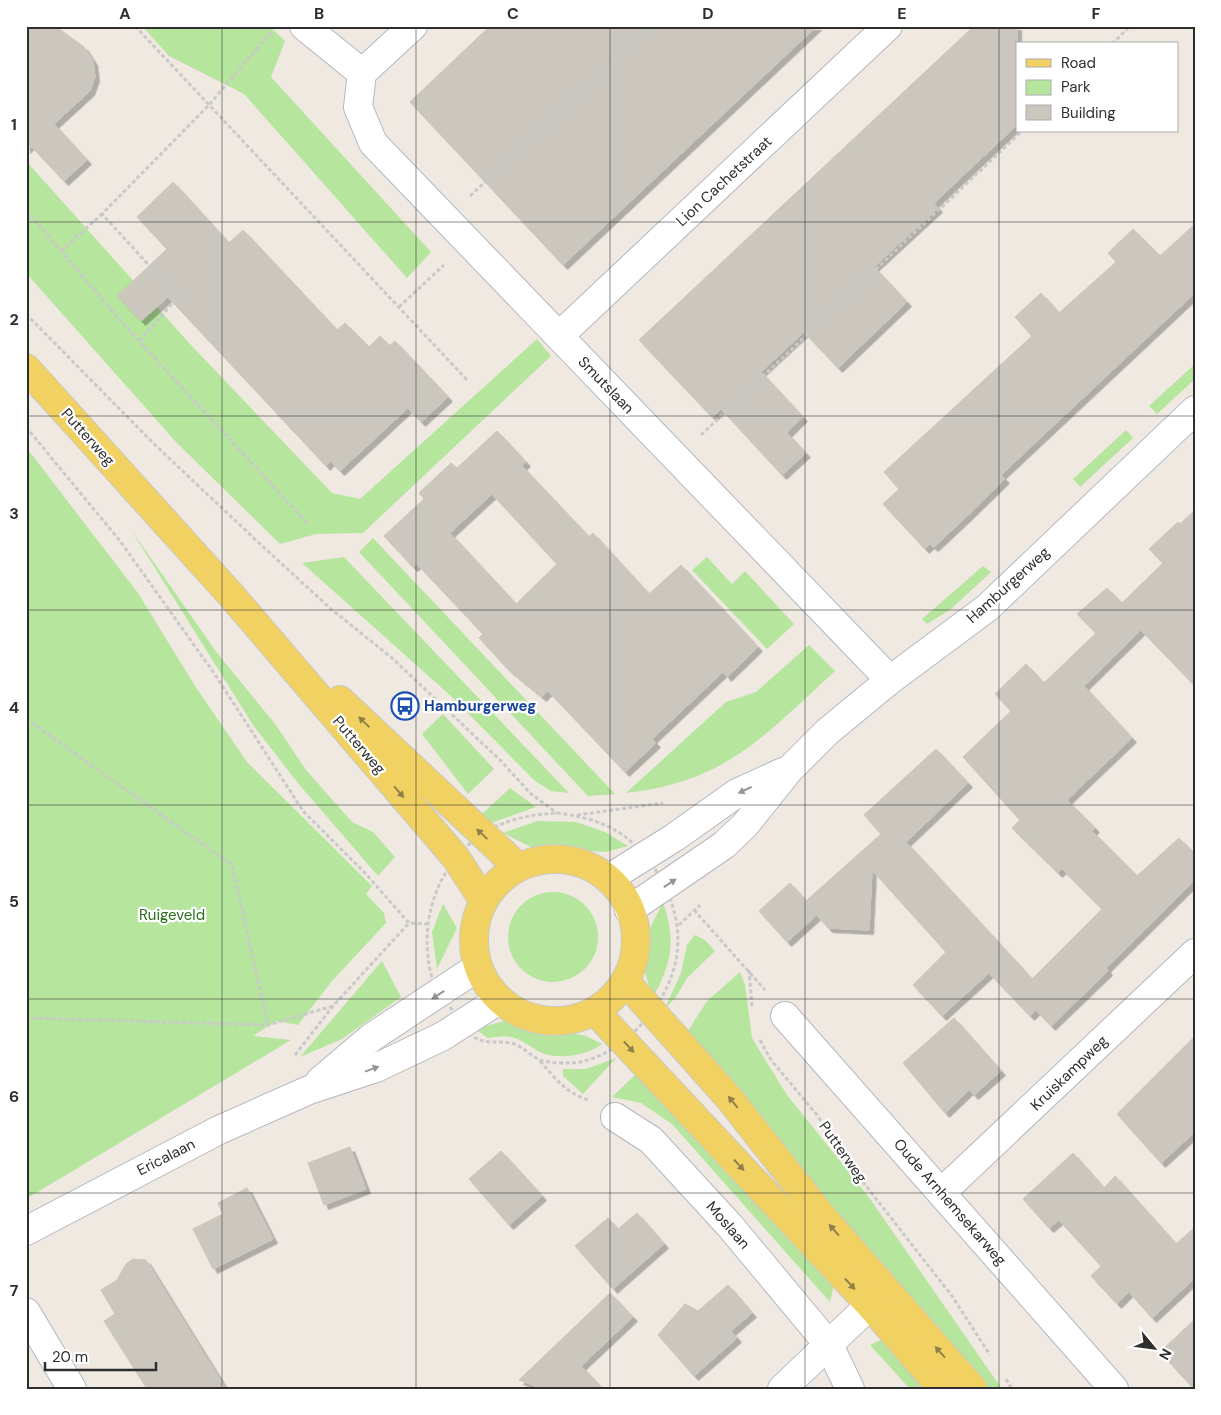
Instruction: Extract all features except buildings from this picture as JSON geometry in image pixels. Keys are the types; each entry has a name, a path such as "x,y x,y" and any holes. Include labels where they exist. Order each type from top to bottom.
{"main road":[{"name":"Putterweg","path":"26,368 230,595 456,858 483,900"},
{"name":"Putterweg","path":"230,595 518,867"},
{"path":"564,858 586,864 608,879 623,897 629,910 636,937 634,960 625,981 612,998 595,1011 577,1019 557,1022 537,1020 519,1014 499,1000 478,968 473,945 475,922 483,900 498,881 518,867 540,859 564,858"},
{"path":"625,981 729,1098 821,1215 973,1389"},
{"path":"595,1011 870,1305 942,1389"}],"street":[{"path":"304,26 362,73 412,26"},
{"name":"Lion Cachetstraat","path":"559,336 888,26"},
{"name":"Smutslaan","path":"362,73 358,107 374,143 890,680"},
{"name":"Hamburgerweg","path":"629,910 724,845 745,824 789,770 827,732 890,680 987,608 1195,410"},
{"name":"Hamburgerweg","path":"608,879 675,837 737,793 789,770"},
{"name":"Kruiskampweg","path":"942,1192 1195,953"},
{"name":"Ericalaan","path":"309,1090 372,1037 478,968"},
{"name":"Ericalaan","path":"26,1231 219,1130 309,1090 376,1068 443,1036 499,1000"},
{"name":"Oude Arnhemsekarweg","path":"785,1016 1114,1389"},
{"name":"Moslaan","path":"615,1117 651,1140 682,1172 829,1345 850,1389"},
{"path":"782,1389 870,1305"},
{"path":"26,1312 72,1389"}],"path":[{"path":"135,26 468,381"},
{"path":"61,251 102,214 208,106 275,26"},
{"path":"446,218 652,26"},
{"path":"1114,42 1130,26"},
{"path":"677,458 1021,132"},
{"path":"26,210 139,341 309,525"},
{"path":"102,214 178,297 139,341"},
{"path":"399,307 469,242"},
{"path":"26,314 154,444 259,543 331,609 392,658 500,760 531,794 558,813"},
{"path":"26,427 126,548 214,674 303,810 365,873 409,923 427,924"},
{"path":"26,719 232,865 268,1025"},
{"path":"679,924 694,910 749,970 753,1016"},
{"path":"26,1018 268,1025 333,1006 409,923"},
{"name":"Putterweg","path":"759,1038 771,1060 818,1114 856,1173 952,1296 992,1358"},
{"path":"486,1043 514,1044 540,1060 562,1087 574,1095 593,1102"},
{"path":"1002,1373 1012,1389"}],"green space":[{"path":"142,26 269,26 285,41 271,77 431,252 407,278 244,94 169,56"},
{"path":"26,161 190,344 332,493 360,499 537,339 551,356 363,533 316,534 280,544 176,442 26,273"},
{"path":"1195,364 1195,379 1157,414 1149,406"},
{"path":"1126,430 1133,438 1080,487 1073,479"},
{"name":"Ruigeveld","path":"26,447 138,593 195,686 247,762 372,886 366,894 384,913 386,923 332,981 298,1025 276,1021 253,1036 291,1040 26,1199"},
{"path":"130,528 217,653 276,725 306,770 352,822 373,832 395,857 378,876 297,782 253,725"},
{"path":"373,538 615,794 588,796 359,552"},
{"path":"344,557 569,793 551,791 535,781 452,697 302,563"},
{"path":"707,557 732,584 745,571 794,624 767,649 692,570"},
{"path":"983,566 991,572 951,609 927,624 922,619"},
{"path":"809,645 835,671 764,735 742,752 718,766 691,778 661,787 626,793 726,702 756,692"},
{"path":"443,714 494,769 468,794 422,734"},
{"path":"510,788 536,807 491,823 482,814"},
{"path":"537,821 576,822 605,832 628,846 606,852 531,847 503,833"},
{"path":"553,892 570,895 585,905 595,920 598,937 595,954 585,969 570,979 553,982 536,979 521,969 511,954 508,937 511,920 521,905 536,895"},
{"path":"663,903 670,929 670,951 664,973 653,997 645,970 644,948 650,928"},
{"path":"443,904 457,928 437,969 432,932"},
{"path":"695,935 705,940 715,951 687,978 676,997 664,1010 681,973 687,945"},
{"path":"382,961 401,997 342,1039 300,1057"},
{"path":"740,972 745,985 752,1038 787,1095 868,1196 1002,1389 986,1389 840,1221 688,1031 707,1001"},
{"path":"504,1021 586,1036 602,1044 582,1054 557,1056 542,1053 511,1037 488,1038 475,1029"},
{"path":"616,1058 583,1094 563,1076 563,1069 586,1069"},
{"path":"637,1073 835,1279 830,1302 672,1124 641,1103 612,1097"},
{"path":"885,1338 929,1389 910,1389 870,1345"}],"place":[{"name":"Hamburgerweg","path":"405,706"}]}
